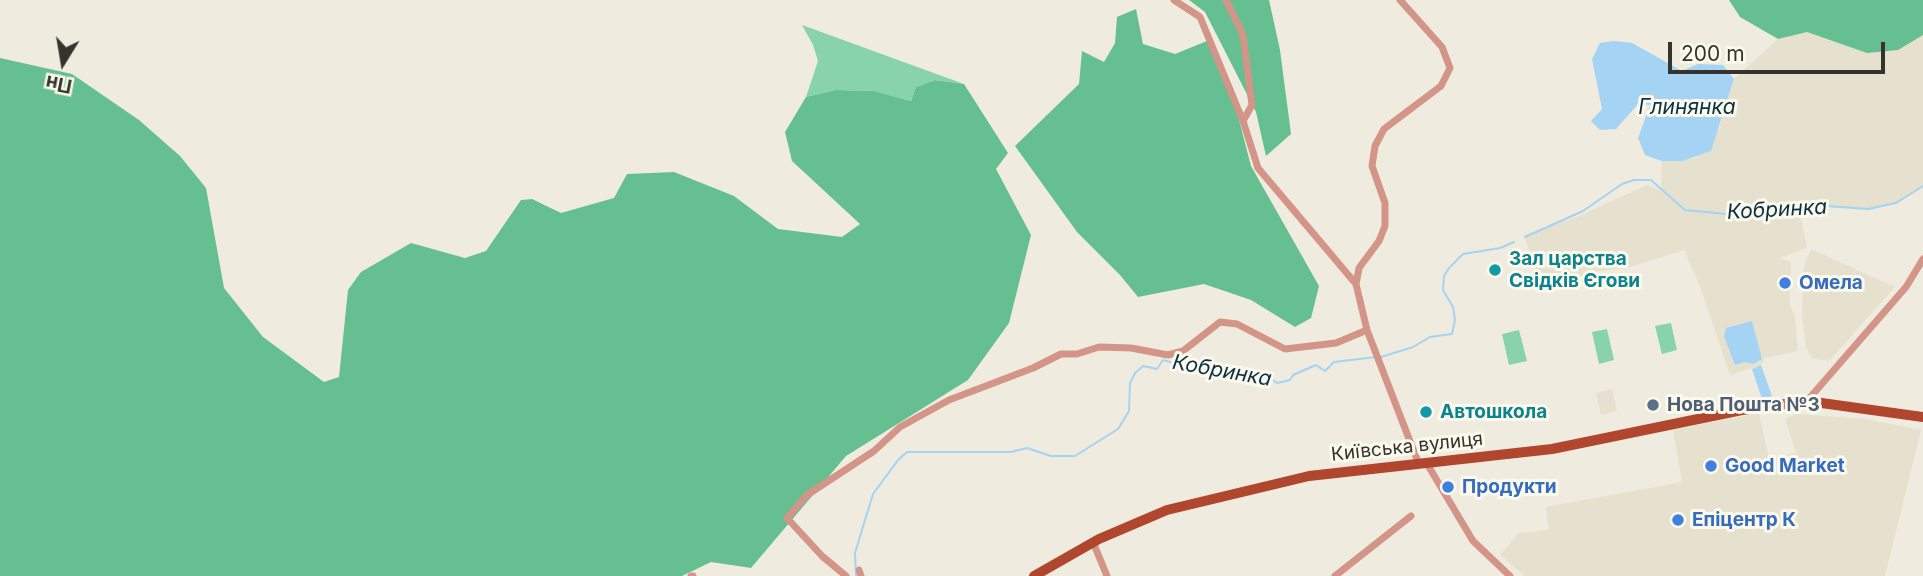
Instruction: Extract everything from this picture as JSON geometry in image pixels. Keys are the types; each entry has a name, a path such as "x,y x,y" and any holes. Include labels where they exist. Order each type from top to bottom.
{"main road":[{"name":"Київська вулиця","path":"1034,576 1093,542 1167,510 1207,498 1309,476 1422,461 1552,449 1742,410 1807,401 1923,416"}],"street":[{"path":"1174,0 1200,17 1243,121 1258,168 1271,187 1304,220 1356,284"},
{"path":"1226,0 1243,35 1251,76 1252,105 1243,121"},
{"path":"1400,0 1442,47 1450,68 1441,86 1384,129 1375,146 1372,166 1385,203 1385,226 1379,240 1359,268 1356,284 1367,330 1422,461 1473,541 1510,576"},
{"path":"1807,401 1906,287 1923,259"},
{"path":"846,576 822,556 787,518 807,495 874,450 900,426 949,400 1033,368 1061,354 1077,354 1099,347 1131,348 1168,355 1183,351 1220,322 1237,324 1285,349 1336,343 1367,330"},
{"path":"1335,576 1411,516"},
{"path":"1093,542 1107,576"}],"shaded area":[{"path":"1807,32 1868,53 1898,49 1923,35 1923,186 1896,203 1868,209 1826,206 1805,208 1801,218 1807,248 1779,258 1791,262 1790,305 1795,317 1798,351 1765,358 1761,365 1730,375 1701,289 1684,250 1627,268 1598,271 1543,290 1524,235 1579,216 1647,185 1661,191 1662,161 1696,158 1719,129 1734,79 1778,39"},
{"path":"1811,249 1895,287 1829,361 1812,358 1806,348 1802,316 1804,267"},
{"path":"1612,389 1617,411 1601,415 1596,393"},
{"path":"1759,413 1769,458 1796,453 1785,419 1795,414 1866,419 1921,430 1885,576 1525,576 1500,555 1519,533 1549,530 1546,507 1682,482 1673,430"}],"green space":[{"path":"1189,0 1269,0 1280,50 1291,134 1266,156 1256,112 1205,12"},
{"path":"1729,0 1923,0 1923,35 1898,50 1867,53 1807,32 1778,39 1740,17"},
{"path":"1136,9 1143,44 1175,54 1207,41 1238,116 1251,166 1319,286 1311,318 1295,327 1251,300 1204,284 1138,297 1077,232 1015,146 1079,84 1082,51 1104,62 1115,43 1117,17"},
{"path":"802,25 964,84 935,80 916,87 911,101 874,91 836,90 806,97 818,61"},
{"path":"0,58 72,74 139,120 180,156 206,188 224,288 263,337 324,382 339,377 348,290 361,272 411,243 465,258 486,251 521,200 532,199 561,213 614,198 627,174 674,172 734,196 778,229 842,237 860,224 792,161 785,132 806,97 836,90 874,91 911,101 916,87 935,80 964,84 1008,153 996,169 1031,235 1009,323 968,380 846,456 751,568 711,562 682,576 0,576"},
{"path":"1671,323 1677,350 1662,354 1655,326"},
{"path":"1607,329 1614,360 1599,364 1592,332"},
{"path":"1519,330 1527,361 1509,365 1502,334"}],"water":[{"name":"Глинянка","path":"1600,43 1632,43 1682,71 1698,64 1723,65 1734,79 1711,151 1682,161 1662,161 1645,155 1638,138 1650,105 1638,104 1616,129 1600,130 1591,121 1602,109 1592,59"},
{"path":"1752,321 1762,359 1753,364 1745,362 1735,365 1724,336 1726,328"},
{"path":"1761,365 1772,396 1762,399 1752,369"}],"waterway":[{"name":"Кобринка","path":"1525,237 1583,211 1622,184 1634,180 1651,180 1685,210 1747,216 1826,206 1868,209 1896,203 1923,186"},
{"name":"Кобринка","path":"1381,357 1413,347 1430,337 1452,334 1455,320 1453,307 1443,290 1444,276 1449,268 1463,254 1500,248 1514,242"},
{"name":"Кобринка","path":"856,576 855,553 873,494 907,452 1011,452 1027,448 1051,456 1075,456 1118,429 1129,411 1130,383 1135,373 1143,366 1157,369 1163,360 1212,374 1226,372 1277,383 1290,380 1293,375 1316,365 1325,371 1334,362 1376,357"}],"place":[{"name":"Зал царства Свідків Єгови","path":"1495,270"},
{"name":"Омела","path":"1785,283"},
{"name":"Нова Пошта №3","path":"1653,405"},
{"name":"Автошкола","path":"1426,412"},
{"name":"Good Market","path":"1711,466"},
{"name":"Продукти","path":"1448,487"},
{"name":"Епіцентр К","path":"1678,520"}]}
